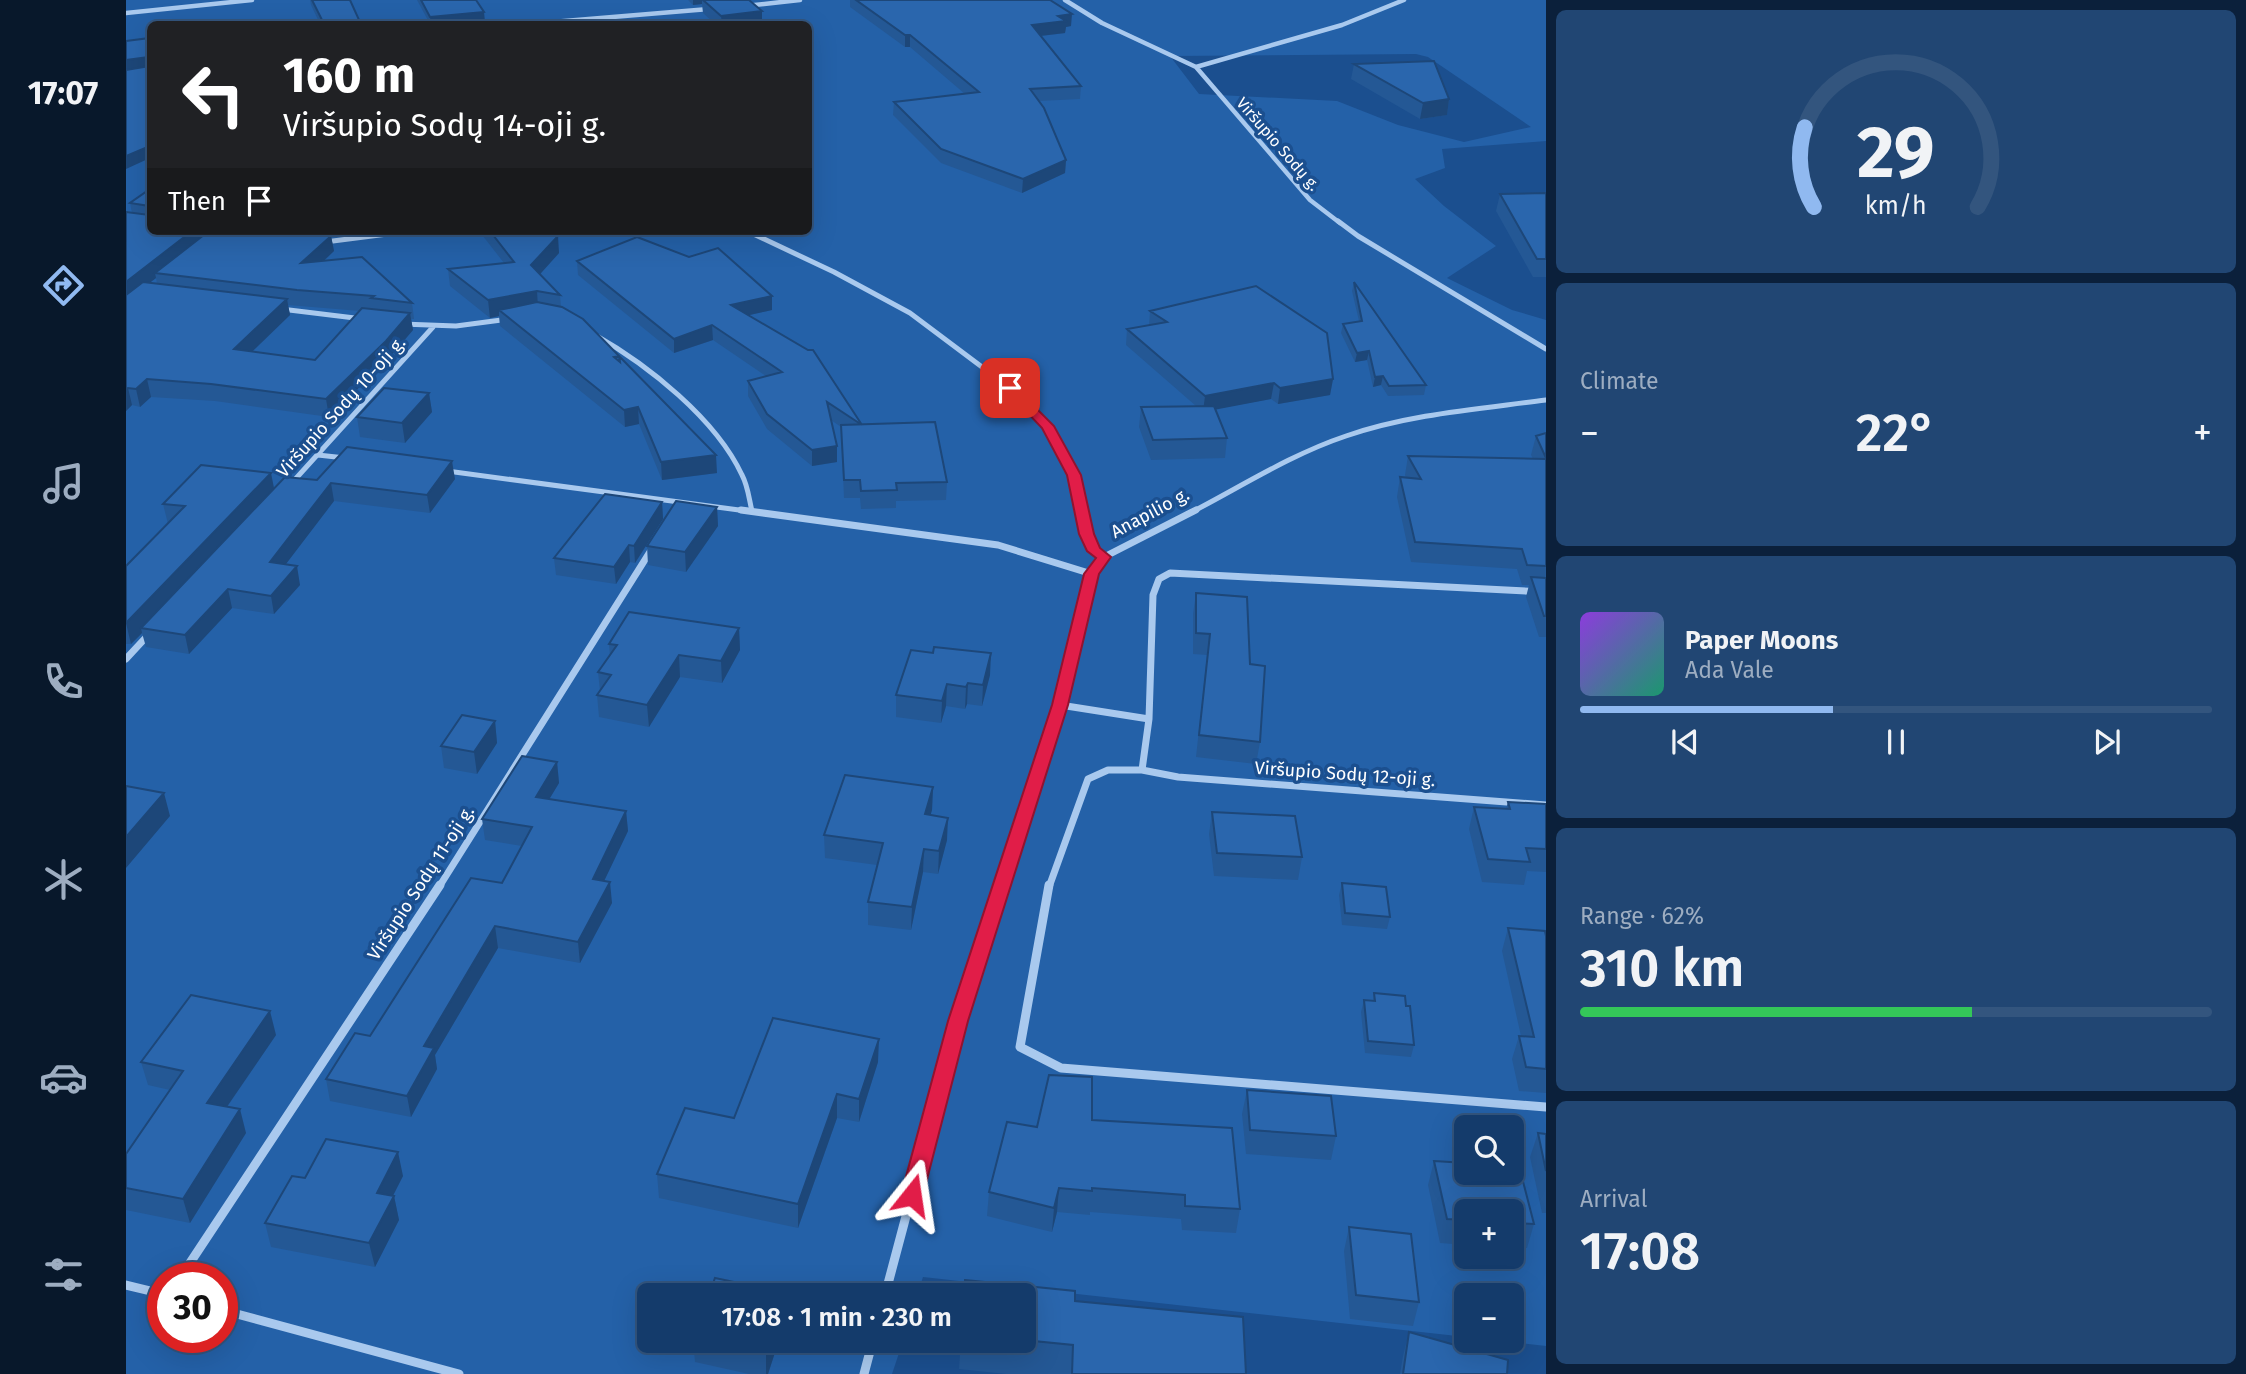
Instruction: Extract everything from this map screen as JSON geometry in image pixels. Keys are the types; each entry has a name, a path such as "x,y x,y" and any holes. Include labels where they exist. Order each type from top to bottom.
{"street":[{"path":"126,13 253,0"},
{"path":"738,6 800,0"},
{"name":"Viršupio Sodų g.","path":"1065,0 1102,23 1196,67 1310,200 1358,236 1546,349"},
{"path":"1196,67 1342,25 1404,0"},
{"path":"565,21 714,9"},
{"path":"323,242 379,235"},
{"path":"755,235 834,272 910,313 1010,388 1047,426 1074,475 1086,534 1094,551 1104,557"},
{"path":"268,308 365,319"},
{"path":"392,323 433,327 471,326 518,317"},
{"name":"Viršupio Sodų 10-oji g.","path":"286,489 433,327"},
{"path":"589,331 651,373 709,429 730,453 743,475 752,511"},
{"name":"Anapilio g.","path":"888,1283 958,1021 1060,705 1092,574 1104,557 1345,435 1397,422 1546,400"},
{"path":"318,454 359,460"},
{"path":"439,470 998,545 1092,574"},
{"path":"674,513 681,502"},
{"name":"Viršupio Sodų 11-oji g.","path":"191,1262 447,875 659,537"},
{"path":"1142,770 1149,719 1153,595 1159,579 1170,573 1546,593"},
{"path":"126,659 154,629"},
{"path":"1060,705 1149,719"},
{"name":"Viršupio Sodų 12-oji g.","path":"1546,805 1178,777 1142,770 1108,770 1088,779 1048,889 1020,1047 1061,1068 1546,1107"},
{"path":"126,1285 147,1290"},
{"path":"238,1314 459,1374"},
{"path":"864,1374 870,1353"}],"shaded area":[{"path":"126,0 1546,0 1546,141 1442,149 1445,168 1415,179 1444,206 1496,246 1447,278 1512,310 1546,320 1546,1346 1524,1344 1524,1283 1454,1283 1454,1336 1036,1289 1036,1283 977,1283 923,1277 921,1283 637,1283 637,1353 899,1353 892,1374 126,1374","holes":["1416,54 1428,57 1531,127 1464,142 1398,125 1337,101 1199,94 1170,56"]}],"building":[{"path":"312,0 350,0 360,21 322,21"},
{"path":"421,0 476,0 484,12 430,17"},
{"path":"703,0 749,0 762,11 721,16"},
{"path":"856,0 1050,0 1072,14 1058,16 1066,21 1032,25 1081,86 1030,89 1044,108 1066,160 1023,179 941,149 894,102 979,92 910,35 905,35"},
{"path":"147,38 147,57 126,60 126,41"},
{"path":"1434,61 1449,99 1423,103 1354,64"},
{"path":"147,66 147,147 126,156 126,70"},
{"path":"147,191 147,206 130,203"},
{"path":"1546,193 1546,259 1537,259 1500,194"},
{"path":"126,212 147,215 147,235 187,235 126,282"},
{"path":"204,235 323,235 331,236 301,263 362,257 412,303 371,298 374,296 155,273"},
{"path":"493,235 557,235 531,265 560,295 537,291 488,300 448,269 514,262"},
{"path":"637,237 689,257 718,248 772,296 731,305 808,350 813,350 862,425 827,402 837,446 812,450 767,414 748,381 782,372 712,325 674,339 577,261"},
{"path":"143,282 287,299 234,349 315,360 362,308 410,313 386,341 326,399 211,384 147,379 136,389 126,390 126,295"},
{"path":"1354,282 1426,385 1389,386 1383,376 1375,377 1369,351 1357,353 1343,324 1362,321"},
{"path":"1256,286 1327,333 1333,379 1280,388 1274,383 1205,396 1127,329 1167,322 1150,311"},
{"path":"537,302 562,307 583,319 716,455 661,462 638,407 624,410 499,310"},
{"path":"384,388 429,393 402,423 357,417"},
{"path":"1214,406 1227,438 1153,440 1141,407"},
{"path":"935,422 947,482 896,483 897,490 861,491 860,480 844,480 841,425"},
{"path":"1546,433 1546,458 1536,436"},
{"path":"347,447 452,461 427,495 331,483 270,562 297,566 271,596 228,589 185,635 141,628 285,477 317,480"},
{"path":"1408,456 1546,459 1546,566 1527,565 1522,549 1415,542 1400,477 1421,479"},
{"path":"201,465 271,473 126,623 126,566 185,506 163,504"},
{"path":"605,494 662,502 634,546 629,545 614,567 554,558"},
{"path":"676,501 717,507 685,552 647,546"},
{"path":"1531,577 1546,578 1546,616 1544,616"},
{"path":"1196,593 1247,597 1250,664 1265,666 1260,742 1199,735 1210,634 1196,633"},
{"path":"629,612 739,628 721,661 679,655 647,705 597,695 611,675 598,672 617,645 609,644"},
{"path":"934,647 991,653 983,685 968,683 966,687 947,684 942,701 896,695 911,650 933,653"},
{"path":"462,715 495,721 474,752 441,746"},
{"path":"522,756 557,762 536,797 626,811 593,879 610,882 578,942 495,926 424,1046 434,1048 407,1096 326,1079 355,1033 370,1036 471,878 502,883 532,827 482,819"},
{"path":"845,775 933,787 925,814 948,818 939,851 924,849 912,907 868,902 883,843 824,835"},
{"path":"126,786 164,793 126,837"},
{"path":"1508,802 1546,804 1546,849 1526,848 1530,862 1488,859 1474,807 1510,809"},
{"path":"1212,812 1295,816 1302,857 1217,853"},
{"path":"1342,883 1386,887 1390,917 1345,913"},
{"path":"1508,928 1545,931 1546,1069 1526,1067 1519,1036 1534,1037"},
{"path":"1374,993 1405,996 1406,1006 1410,1006 1414,1045 1368,1041 1364,1000 1375,1001"},
{"path":"191,995 270,1011 207,1103 240,1109 183,1199 126,1188 126,1154 183,1071 141,1062"},
{"path":"773,1018 879,1039 859,1099 837,1094 798,1204 657,1174 685,1108 734,1118"},
{"path":"1049,1075 1092,1077 1092,1120 1232,1128 1240,1209 1185,1206 1185,1195 1092,1188 1092,1191 1059,1188 1054,1208 989,1192 1007,1122 1037,1127"},
{"path":"1247,1090 1331,1096 1336,1136 1250,1130"},
{"path":"1538,1133 1546,1134 1546,1171"},
{"path":"326,1139 398,1152 377,1193 394,1196 369,1243 265,1223 292,1176 305,1178"},
{"path":"1434,1161 1454,1162 1454,1185 1524,1185 1534,1224 1524,1224 1524,1199 1454,1199 1454,1219 1447,1219"},
{"path":"1349,1227 1411,1234 1419,1302 1356,1295"},
{"path":"715,1278 739,1283 713,1283"},
{"path":"965,1280 995,1283 965,1283"},
{"path":"1036,1287 1075,1291 1075,1301 1243,1317 1246,1374 1072,1374 1073,1345 1036,1341"},
{"path":"1409,1332 1454,1345 1454,1353 1483,1353 1508,1360 1507,1374 1403,1374"}],"route":[{"path":"912,1195 958,1021 1060,705 1092,574 1104,557 1094,551 1086,534 1074,475 1047,426 1010,388"}]}
